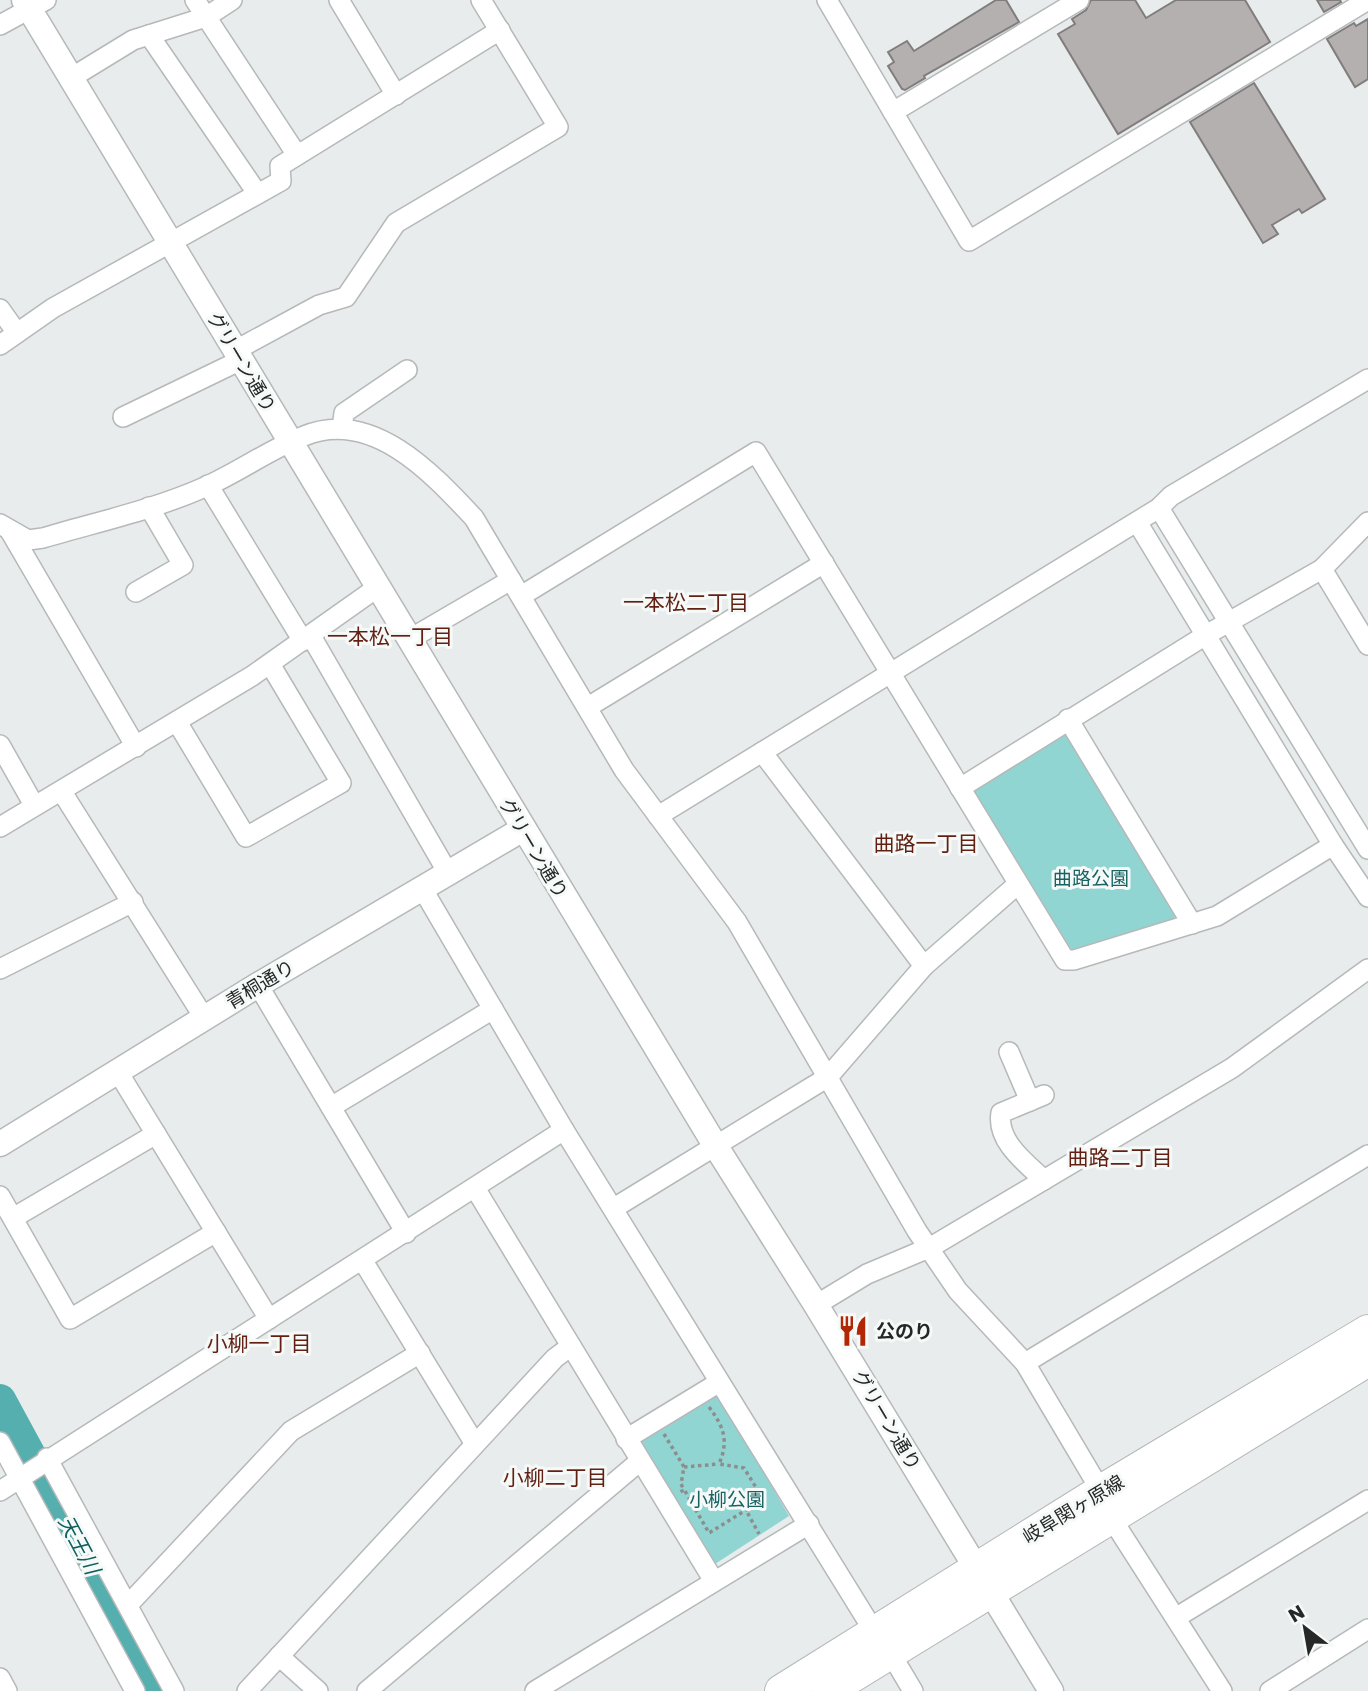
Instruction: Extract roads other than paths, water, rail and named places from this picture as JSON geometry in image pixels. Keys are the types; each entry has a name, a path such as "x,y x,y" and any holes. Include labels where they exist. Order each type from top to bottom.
{"main road":[{"name":"岐阜関ヶ原線","path":"781,1691 883,1643 1106,1504 1368,1331"},
{"name":"岐阜関ヶ原線","path":"1106,1504 1368,1360"},
{"name":"岐阜関ヶ原線","path":"828,1691 883,1643"}],"street":[{"path":"71,78 133,40 149,35 201,8 232,0"},
{"path":"339,0 396,95"},
{"path":"123,417 238,355 319,305 346,297 396,223 558,127 481,0"},
{"path":"827,0 969,241 1368,0"},
{"path":"893,112 1079,0"},
{"path":"0,25 33,3"},
{"name":"グリーン通り","path":"33,3 71,78 168,241 715,1145 816,1305 1051,1691"},
{"path":"201,8 297,155"},
{"path":"0,345 53,308 168,241 281,181 280,166 500,30"},
{"path":"149,35 257,193"},
{"path":"0,309 17,333"},
{"path":"342,429 344,413 407,370"},
{"path":"658,816 1160,508 1171,496 1368,379"},
{"path":"4,525 28,540 149,508 208,485 307,434 342,429 386,441 442,485 474,518 624,770 737,922 917,1231 958,1291 1025,1363 1106,1504 1222,1691"},
{"path":"410,639 516,588 756,452 1065,960 1074,960 1217,916 1333,845"},
{"path":"208,485 307,639 448,873"},
{"path":"136,592 183,565 149,508"},
{"path":"1160,508 1368,849"},
{"path":"1137,522 1333,845 1368,897"},
{"path":"960,788 1206,635 1322,569 1368,522"},
{"path":"4,525 136,747"},
{"path":"588,707 824,563"},
{"path":"1322,569 1368,645"},
{"path":"0,827 270,664 378,587"},
{"path":"177,722 246,837 341,783 270,664"},
{"path":"1068,719 1192,924"},
{"path":"0,745 34,805"},
{"path":"762,752 924,966"},
{"path":"62,792 205,1018"},
{"name":"青桐通り","path":"0,1144 258,985 523,829"},
{"path":"614,1208 828,1077 924,966 1018,884"},
{"path":"422,888 564,1130 614,1208 718,1383 913,1691"},
{"path":"0,969 133,902"},
{"path":"816,1305 867,1274 930,1247 1243,1061 1368,969"},
{"path":"258,985 406,1233"},
{"path":"331,1107 493,1009"},
{"path":"1009,1052 1037,1098 1001,1113 999,1123 1014,1152 1044,1180"},
{"path":"118,1072 270,1319"},
{"path":"0,1490 363,1261 564,1130"},
{"path":"13,1218 156,1134"},
{"path":"1025,1363 1368,1155"},
{"path":"475,1188 714,1581"},
{"path":"0,1196 70,1319 216,1231"},
{"path":"363,1261 475,1444"},
{"path":"247,1691 555,1358 571,1346"},
{"path":"128,1605 291,1431 419,1353"},
{"path":"626,1439 718,1383"},
{"path":"0,1442 135,1691"},
{"path":"47,1458 174,1691"},
{"path":"367,1691 639,1461"},
{"path":"1177,1617 1368,1500"},
{"path":"536,1691 809,1524"},
{"path":"1269,1691 1368,1629"},
{"path":"279,1656 318,1691"},
{"path":"0,1678 7,1691"}],"waterway":[{"name":"天王川","path":"0,1400 158,1691"}],"place":[{"name":"公のり","path":"853,1331"}],"district":[{"name":"一本松二丁目","path":"686,603"},
{"name":"一本松一丁目","path":"390,637"},
{"name":"曲路一丁目","path":"926,844"},
{"name":"曲路二丁目","path":"1120,1158"},
{"name":"小柳一丁目","path":"259,1344"},
{"name":"小柳二丁目","path":"555,1478"}],"park label":[{"name":"曲路公園","path":"1091,878"},
{"name":"小柳公園","path":"727,1499"}]}
